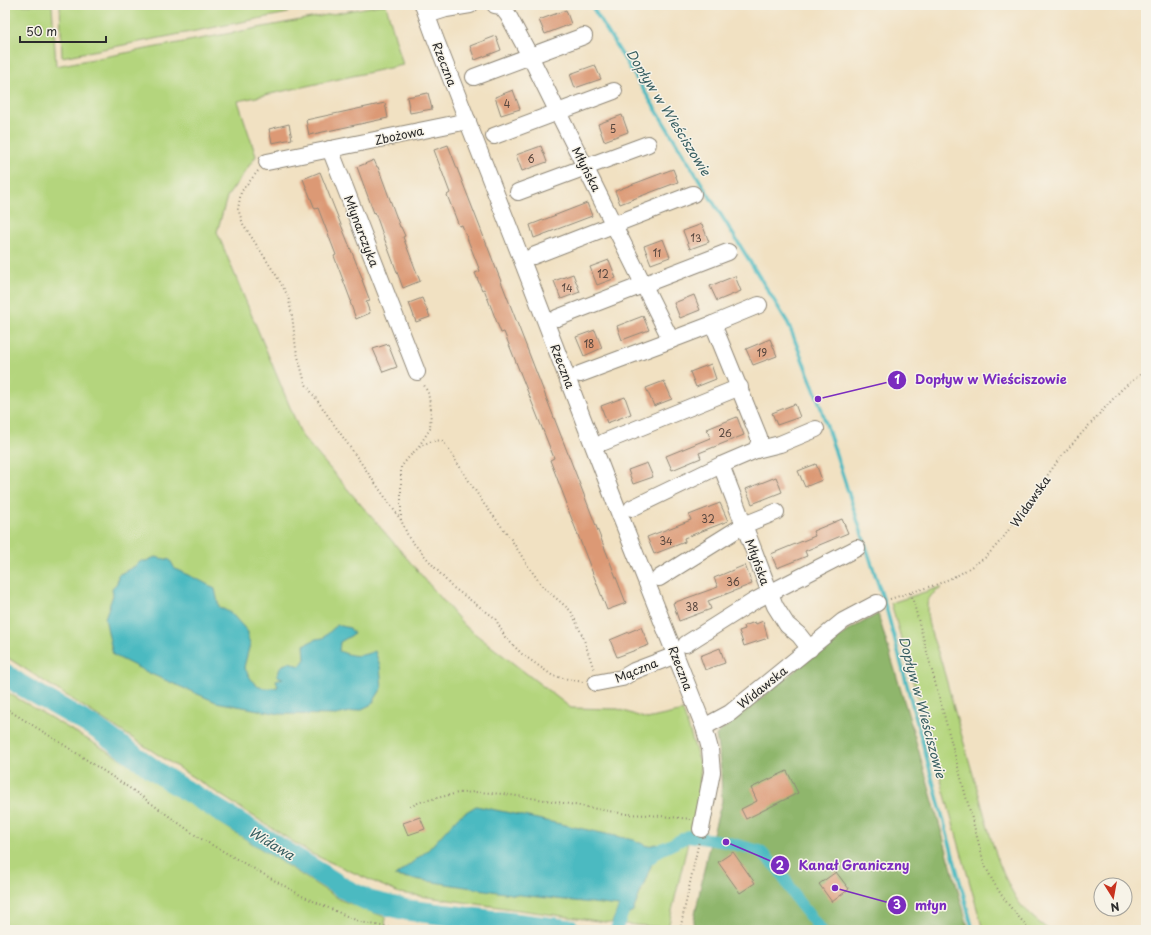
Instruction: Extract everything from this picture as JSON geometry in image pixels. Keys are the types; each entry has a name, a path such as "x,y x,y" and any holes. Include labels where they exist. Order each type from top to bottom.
{"street":[{"path":"425,10 446,9 470,5"},
{"name":"Młyńska","path":"495,5 501,6 508,15 530,56 671,340"},
{"name":"Rzeczna","path":"425,10 613,498 681,649 710,749 712,772 701,831"},
{"path":"474,77 584,36"},
{"path":"494,136 614,91"},
{"name":"Zbożowa","path":"330,149 468,121"},
{"path":"518,192 648,144"},
{"path":"268,162 330,149"},
{"name":"Młynarczyka","path":"330,149 417,372"},
{"path":"533,256 693,194"},
{"path":"557,318 728,252"},
{"path":"580,374 714,324 759,305"},
{"path":"714,324 759,437 759,443 756,450"},
{"path":"604,442 740,387"},
{"path":"632,508 721,465 756,450 780,444 816,429"},
{"name":"Młyńska","path":"721,465 769,593 780,615 788,625 800,635 810,649"},
{"path":"659,578 744,525 776,512"},
{"name":"Mączna","path":"596,683 622,678 681,649 754,601 857,548"},
{"name":"Widawska","path":"704,727 730,713 843,621 884,601"}],"path":[{"path":"268,162 258,170 241,192 238,209 243,224 288,296 296,349 305,383 312,395 330,418 401,520 409,538 416,548 451,586 495,618 505,637 522,654 554,676 596,683 583,637 571,612 543,587 509,536 484,504 443,441 436,440 419,447"},
{"name":"Widawska","path":"884,601 938,584 960,574 986,557 1003,538 1062,456 1122,389 1146,370"},
{"path":"401,520 401,466 419,447 430,429 431,408 428,393 417,372"},
{"path":"911,593 984,863 1002,897 1031,930"},
{"path":"5,708 134,791 198,837 302,896 360,922 404,930"},
{"path":"410,807 420,802 458,793 479,792 552,801 626,814 650,815 701,831 680,930"}],"green space":[{"path":"5,5 52,5 56,66 386,5 403,65 238,101 256,156 227,197 217,232 302,436 465,626 571,708 618,709 647,719 683,711 701,766 698,799 668,928 612,923 399,893 312,854 5,656"},
{"path":"60,5 287,5 288,13 62,57"},
{"path":"940,587 940,589 929,598 928,601 928,623 941,660 995,852 1004,875 1019,902 1031,916 1049,930 983,930 891,603"},
{"path":"878,614 914,734 969,930 692,930 707,855 722,801 721,769 716,735 807,661 849,630"},
{"path":"5,691 138,769 341,900 385,917 386,930 5,930"}],"water":[{"path":"155,557 170,560 175,569 215,589 219,607 231,613 248,632 250,644 244,667 256,685 260,687 278,687 276,680 283,678 277,676 281,666 290,662 300,666 305,659 304,645 316,639 323,638 337,625 350,628 354,634 340,642 339,651 357,656 375,651 380,666 382,688 372,704 360,710 336,715 280,714 216,702 151,674 113,655 105,618 113,595 112,588 117,583 118,575 141,561 146,561"},
{"path":"476,806 634,840 647,846 657,844 662,854 653,861 633,911 626,915 623,923 612,923 619,906 511,894 395,876 428,850 458,817"}],"building":[{"path":"566,10 571,24 545,34 539,20"},
{"path":"496,36 501,50 475,60 470,46"},
{"path":"595,65 601,79 575,88 570,74"},
{"path":"513,90 520,109 501,115 495,97"},
{"path":"428,93 432,109 410,113 407,97"},
{"path":"385,103 388,118 309,135 306,120"},
{"path":"622,115 628,132 604,141 598,124"},
{"path":"289,124 292,139 272,143 269,129"},
{"path":"448,145 626,603 607,610 550,460 554,458 504,332 501,333 484,289 482,290 475,273 480,271 462,225 459,226 447,195 450,193 434,150"},
{"path":"541,146 547,162 522,171 516,155"},
{"path":"374,160 400,227 405,236 403,237 420,281 403,288 357,167"},
{"path":"673,169 678,182 620,204 615,191"},
{"path":"320,172 370,301 366,302 370,313 356,319 350,302 351,301 334,256 336,255 318,208 315,209 303,179"},
{"path":"587,203 592,216 534,238 530,225"},
{"path":"702,224 709,242 690,249 683,231"},
{"path":"663,239 670,257 651,264 644,246"},
{"path":"609,260 616,278 597,285 590,267"},
{"path":"573,274 580,292 561,299 554,281"},
{"path":"735,276 741,291 717,301 710,286"},
{"path":"694,295 700,310 680,318 674,303"},
{"path":"422,298 430,317 416,322 409,303"},
{"path":"643,316 649,330 622,340 617,326"},
{"path":"595,330 602,348 584,356 576,337"},
{"path":"770,339 777,356 753,365 746,349"},
{"path":"388,344 397,367 383,372 373,349"},
{"path":"711,364 716,379 696,387 690,372"},
{"path":"664,381 672,399 654,406 646,388"},
{"path":"625,397 631,414 607,423 601,406"},
{"path":"795,404 800,417 777,425 772,413"},
{"path":"737,417 744,435 699,453 701,458 672,470 666,456 710,438 707,429"},
{"path":"647,463 653,477 633,484 628,470"},
{"path":"816,464 822,480 805,487 798,471"},
{"path":"776,477 782,492 752,504 746,489"},
{"path":"720,503 728,521 684,538 685,542 654,554 647,537 691,520 689,515"},
{"path":"842,519 848,533 805,551 807,556 777,568 771,554 815,536 813,531"},
{"path":"745,565 752,584 708,601 711,609 679,621 673,603 718,587 714,578"},
{"path":"763,621 768,638 744,646 739,631 745,629 744,626"},
{"path":"641,627 649,645 617,657 610,640"},
{"path":"720,648 725,663 705,670 700,656"},
{"path":"787,771 798,793 746,819 741,809 757,801 751,788"},
{"path":"420,817 425,829 408,835 403,823"},
{"path":"733,852 755,883 740,893 718,862"},
{"path":"836,872 849,889 832,902 819,884"}],"waterway":[{"name":"Dopływ w Wieściszowie","path":"591,5 788,323 818,399 887,611 973,930"},
{"name":"Widawa","path":"5,674 19,684 96,728 167,779 345,889 369,901 407,910 570,930"},
{"path":"648,860 660,850 689,836 726,842 760,851 780,871 797,900 821,930"},
{"path":"616,930 625,907"}],"place":[{"name":"Dopływ w Wieściszowie","path":"818,399"},
{"name":"Kanał Graniczny","path":"726,842"},
{"name":"młyn","path":"835,888"}]}
